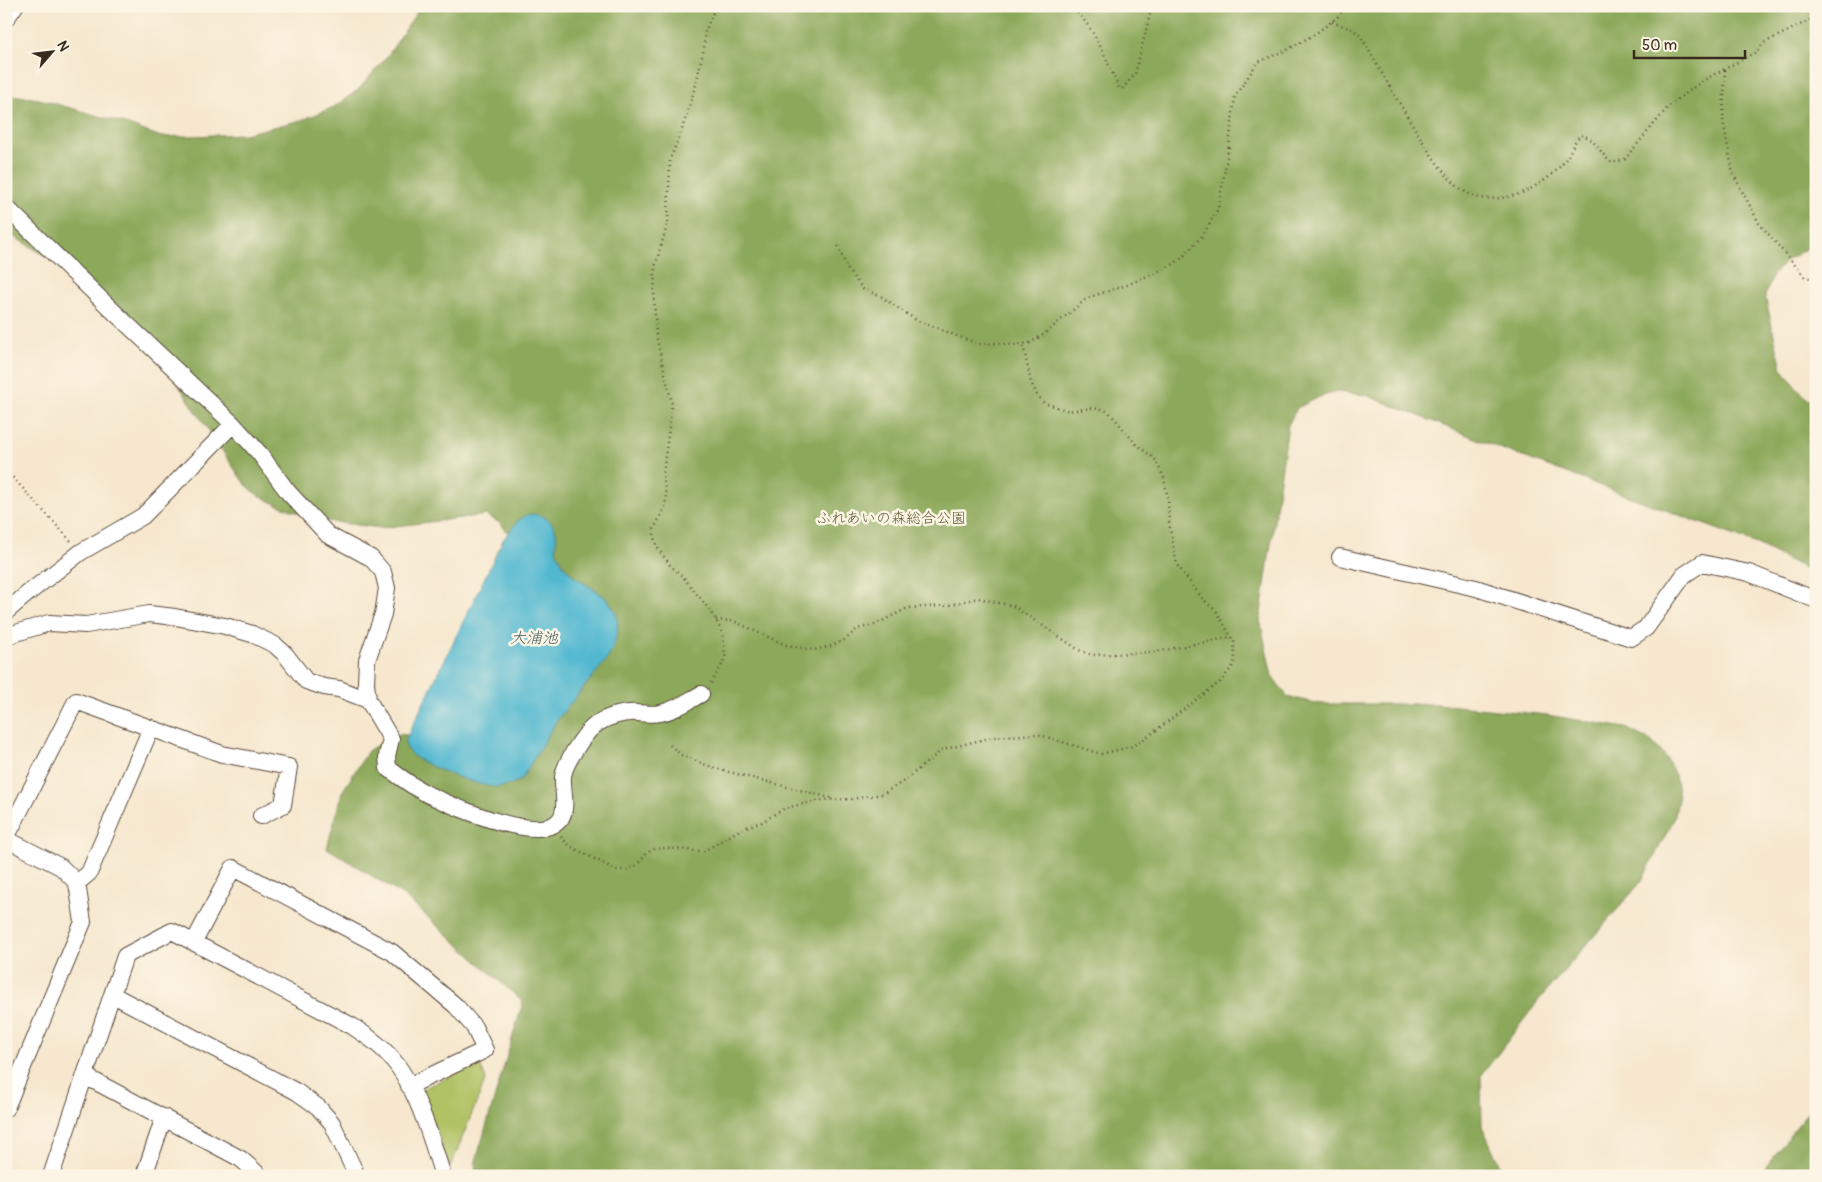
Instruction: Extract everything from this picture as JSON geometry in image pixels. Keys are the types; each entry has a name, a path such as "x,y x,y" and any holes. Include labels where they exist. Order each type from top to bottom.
{"street":[{"path":"6,19 15,6"},
{"path":"6,207 233,424 260,454 288,492 328,535 371,558 383,572 387,588 383,614 367,660 366,683 368,700 391,739 387,756 388,768 404,780 428,795 482,817 509,825 548,828 560,820 563,813 563,775 568,763 585,736 594,726 608,718 624,713 658,714 668,712 701,694"},
{"path":"6,612 81,552 143,516 233,424"},
{"path":"1340,558 1476,588 1631,638 1646,628 1684,575 1702,563 1749,573 1816,600"},
{"path":"6,636 49,623 86,625 149,614 175,617 225,626 252,634 274,645 285,654 306,682 339,689 368,700"},
{"path":"6,1108 83,922 77,883 61,867 6,839 76,701 222,754 289,767 283,804 262,816"},
{"path":"77,883 90,874 151,728"},
{"path":"194,942 233,868 392,952 456,1006 474,1027 485,1050 409,1086"},
{"path":"50,1176 113,996 125,956 172,931 352,1026 374,1041 394,1060 409,1086 428,1128 443,1176"},
{"path":"113,996 297,1092 318,1107 332,1123 358,1176"},
{"path":"84,1076 241,1159 260,1176"},
{"path":"144,1176 164,1117"}],"path":[{"path":"701,694 713,680 723,663 725,656 723,635 716,620 688,584 670,565 659,550 654,538 654,529 665,507 666,498 663,474 672,404 656,336 654,294 655,267 668,222 670,159 681,133 696,84 704,48 705,32 713,13 720,6"},
{"path":"1070,6 1091,29 1119,88 1122,89 1135,74 1152,6"},
{"path":"838,246 847,269 864,289 882,297 916,320 978,344 1023,345 1043,335 1085,300 1146,277 1172,265 1182,258 1203,234 1218,209 1236,96 1258,62 1287,50 1332,22 1339,16 1345,6"},
{"path":"1332,22 1352,29 1361,36 1394,96 1436,163 1461,190 1473,197 1503,199 1526,192 1558,168 1567,157 1577,138 1582,135 1592,140 1604,158 1612,163 1625,159 1669,106 1702,82 1756,52 1764,43 1816,17"},
{"path":"1725,70 1723,120 1733,174 1758,223 1805,277 1816,279"},
{"path":"548,828 558,833 570,846 616,870 627,870 638,864 653,849 666,848 704,851 743,828 762,822 785,808 821,800 852,799 883,794 904,781 942,750 993,737 1036,734 1101,754 1130,747 1146,738 1220,682 1233,666 1235,660 1234,642 1217,612 1202,598 1177,565 1169,523 1168,500 1164,478 1155,459 1136,444 1110,412 1092,408 1069,410 1044,402 1036,395 1031,382 1023,345"},
{"path":"6,470 81,552"},
{"path":"716,620 733,621 786,645 814,650 832,646 846,639 857,629 874,625 908,608 945,606 978,598 1013,606 1079,650 1092,655 1155,652 1231,637"},
{"path":"670,745 681,755 717,769 836,799"}],"green space":[{"name":"ふれあいの森総合公園","path":"421,6 1816,6 1816,243 1787,260 1773,275 1765,296 1782,369 1804,396 1816,405 1816,574 1757,544 1510,452 1366,395 1337,392 1319,397 1297,408 1288,425 1260,620 1272,676 1288,697 1321,704 1437,704 1547,715 1626,728 1651,741 1666,757 1675,775 1679,795 1674,819 1641,882 1538,1001 1481,1076 1482,1126 1499,1164 1512,1176 476,1176 475,1164 523,1002 404,896 327,848 342,792 368,751 389,737 400,734 420,737 521,549 500,523 486,515 381,528 318,520 278,505 258,495 244,483 171,374 97,287 6,232 6,94 39,99 123,123 161,137 244,134 302,120 334,107 358,90 386,58"},
{"path":"479,1063 486,1079 448,1173 442,1146 420,1090"},
{"path":"1816,1101 1816,1176 1759,1176"}],"water":[{"name":"大浦池","path":"530,514 539,515 550,521 556,532 557,550 566,568 579,580 609,601 617,617 617,633 608,658 557,720 521,780 508,785 487,786 463,779 425,763 409,752 405,741 503,540 518,521"}]}
